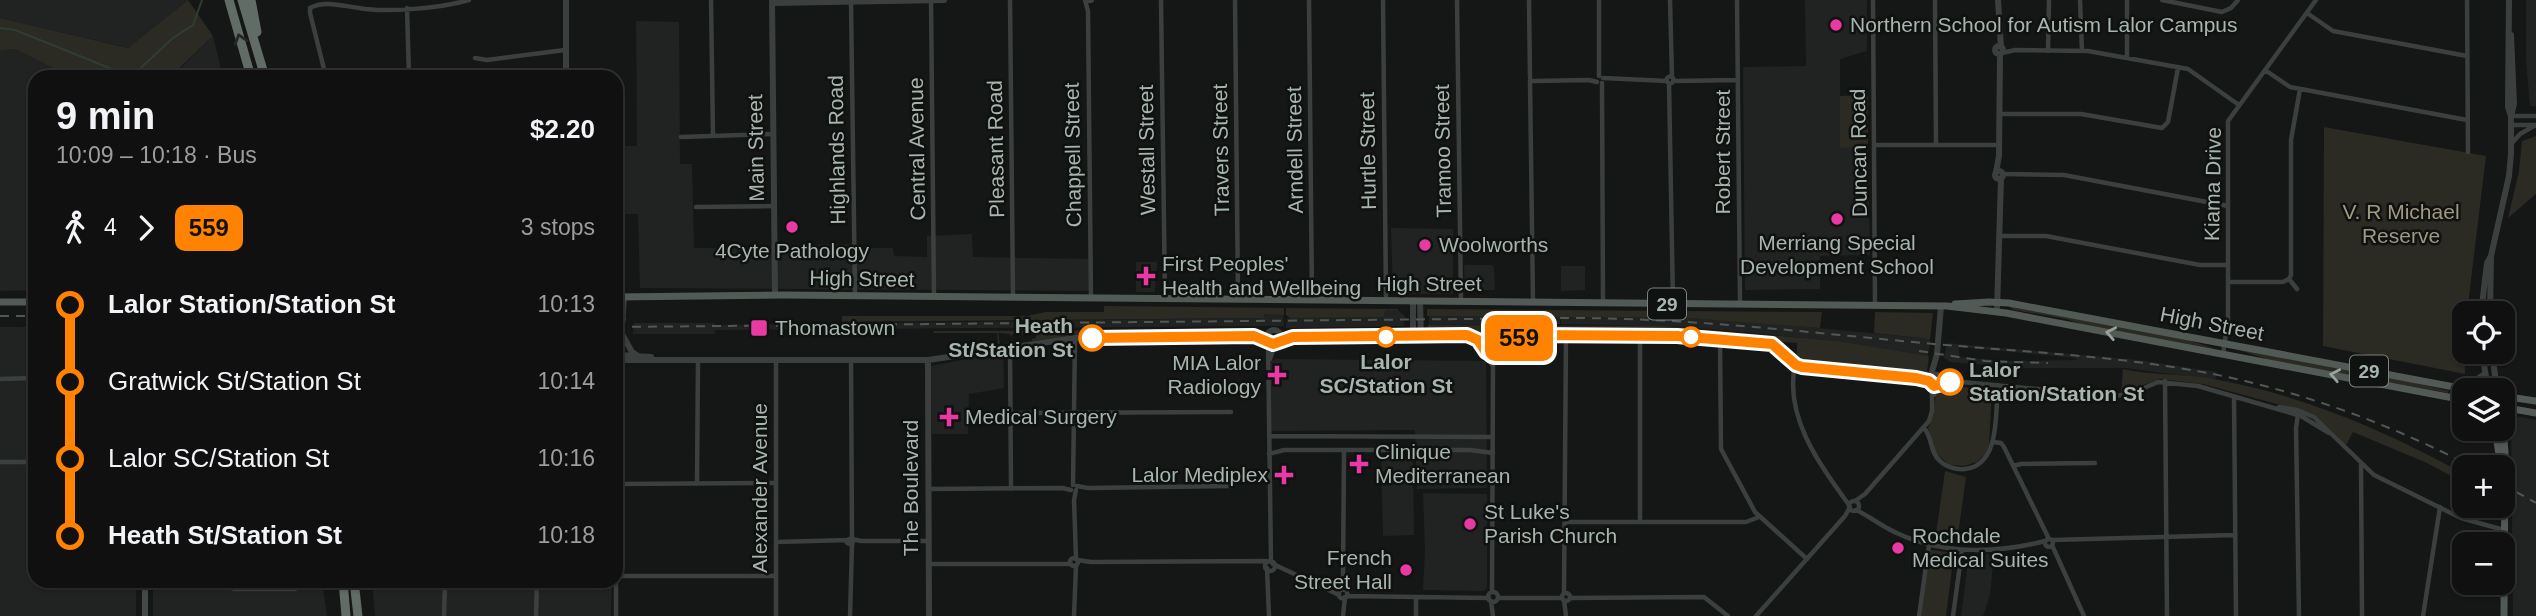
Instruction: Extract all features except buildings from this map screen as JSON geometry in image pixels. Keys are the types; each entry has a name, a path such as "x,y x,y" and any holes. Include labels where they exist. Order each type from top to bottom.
{"highway":[{"path":"229,0 249,70"},
{"path":"242,0 264,70"},
{"path":"251,0 264,70"},
{"path":"344,588 346,616"},
{"path":"355,588 358,616"}],"main road":[{"name":"High Street","path":"623,297 775,295 1944,306 1997,311 2452,398"},
{"path":"0,302 28,302"},
{"name":"High Street","path":"1944,306 1956,303 1998,302 2452,386"},
{"path":"2515,398 2536,401"},
{"path":"2515,409 2536,412"},
{"path":"2504,518 2504,616"},
{"path":"145,588 145,616"}],"street":[{"path":"324,70 310,8 326,2 362,9 438,7 469,0"},
{"path":"565,0 566,70"},
{"path":"711,0 713,136"},
{"name":"Central Avenue","path":"930,0 934,297"},
{"path":"772,1 944,0"},
{"name":"Pleasant Road","path":"1010,0 1013,298"},
{"path":"1086,0 1091,0"},
{"name":"Chappell Street","path":"1086,0 1091,299"},
{"name":"Chappell Street","path":"1088,11 1091,0"},
{"name":"Westall Street","path":"1161,0 1165,299"},
{"name":"Travers Street","path":"1235,0 1238,300"},
{"name":"Arndell Street","path":"1309,0 1312,301"},
{"name":"Hurtle Street","path":"1383,0 1386,302"},
{"name":"Tramoo Street","path":"1457,0 1461,302"},
{"path":"1529,0 1533,303"},
{"path":"1599,0 1603,303"},
{"path":"1670,0 1673,304"},
{"name":"Robert Street","path":"1737,0 1740,304"},
{"name":"Duncan Road","path":"1873,0 1875,305"},
{"path":"1935,0 1936,145"},
{"path":"1997,311 2001,175 1998,156 1998,0"},
{"path":"2048,51 2049,0"},
{"path":"2080,0 2082,51"},
{"path":"2127,0 2127,58"},
{"path":"2162,0 2185,2 2222,12 2231,8 2238,0"},
{"name":"Kiama Drive","path":"2223,354 2228,325 2228,121 2316,0"},
{"path":"2467,0 2468,152"},
{"name":"Main Street","path":"772,1 775,295"},
{"name":"Highlands Road","path":"851,2 855,296"},
{"path":"2490,301 2491,256 2509,176 2511,116 2514,107 2509,4"},
{"path":"407,8 409,70"},
{"path":"2307,13 2333,31 2467,56"},
{"path":"475,58 487,60 565,50"},
{"path":"1999,50 2082,51 2178,68 2195,72 2239,105"},
{"path":"1999,114 2081,114 2162,128 2168,122 2178,68"},
{"path":"2264,70 2283,84 2300,89 2468,120"},
{"path":"1532,79 1738,80"},
{"path":"2228,282 2283,282 2289,279 2291,140 2300,89"},
{"path":"2511,116 2536,116"},
{"path":"2511,125 2536,125"},
{"path":"2511,144 2520,134 2536,125"},
{"path":"681,137 773,134"},
{"path":"1874,145 1998,145"},
{"path":"2001,175 2064,175 2228,206"},
{"path":"696,207 774,206"},
{"path":"1999,236 2046,236 2200,265 2228,265"},
{"path":"2482,301 2487,263 2491,256"},
{"path":"2289,279 2297,289"},
{"path":"1416,302 1417,336"},
{"path":"1756,616 1930,419 1944,306"},
{"path":"623,314 623,336 632,352 638,356"},
{"path":"623,359 928,360 1074,338 1254,336 1274,330 1293,337"},
{"path":"1269,332 1272,342 1269,363 1269,616"},
{"path":"1272,342 1279,333"},
{"path":"1483,346 1490,338 1508,334 1640,335 1720,339 1775,345 1796,365 1951,382 2114,396 2130,394 2151,384 2165,382 2198,386 2319,421 2375,475 2466,520 2504,530"},
{"path":"1566,334 1566,613"},
{"path":"1467,335 1478,340 1493,366"},
{"path":"1254,336 1272,342 1293,337 1467,335 1490,338 1500,343 1493,366 1493,613"},
{"path":"1488,354 1528,335"},
{"path":"1640,335 1640,522"},
{"path":"1074,338 1074,616"},
{"path":"1720,339 1720,447 1759,517 1807,559"},
{"path":"1010,348 1011,489"},
{"path":"623,358 638,356 667,359"},
{"path":"697,483 698,359"},
{"name":"Alexander Avenue","path":"776,360 776,616"},
{"name":"The Boulevard","path":"928,360 929,616"},
{"path":"850,616 851,361"},
{"path":"2484,364 2486,378"},
{"path":"1796,365 1796,399 1804,432 1818,462 1854,506 1898,534 1929,545 1962,550 2066,541 2235,535"},
{"path":"2480,378 2485,374"},
{"path":"0,379 28,379"},
{"path":"2165,382 2167,616"},
{"path":"1922,430 1942,463 1962,469 1982,462 1993,442 1998,385"},
{"path":"2234,396 2236,616"},
{"path":"1011,413 1231,412"},
{"path":"2299,616 2297,432 2300,414"},
{"path":"1269,436 1493,437"},
{"path":"1381,437 1381,450"},
{"path":"1993,442 2002,445 2084,616"},
{"path":"1269,454 1284,450 1469,450 1493,453"},
{"path":"1343,616 1344,450"},
{"path":"0,462 28,462"},
{"path":"2013,467 2021,464 2095,463"},
{"path":"2361,464 2362,616"},
{"path":"2361,483 2365,478 2375,475"},
{"path":"623,484 776,483"},
{"path":"928,489 1231,486"},
{"path":"2423,616 2440,507"},
{"path":"1566,522 1746,522 1759,517"},
{"path":"776,542 928,541"},
{"path":"1919,616 1929,545"},
{"path":"1953,616 1962,550"},
{"path":"928,564 1255,562 1286,570 1325,588 1359,596 1704,597 1728,616"},
{"path":"623,576 776,576"},
{"path":"232,588 295,589"},
{"path":"444,616 445,588"},
{"path":"537,588 537,616"},
{"path":"616,588 616,616"},
{"path":"1416,597 1416,616"}],"shaded area":[{"path":"0,0 188,0 129,48 0,18"},
{"path":"1805,0 1867,0 1867,51 1840,59 1840,147 1868,147 1870,255 1820,256 1820,289 1745,290 1743,67 1806,66"},
{"path":"2526,0 2536,0 2536,106 2530,106 2526,59"},
{"path":"636,21 679,22 680,164 692,164 694,248 859,244 860,248 893,248 894,256 927,257 927,236 972,234 973,257 1092,259 1092,291 640,288 638,214 623,214 623,146 637,146"},
{"path":"213,36 221,70 179,70"},
{"path":"15,49 57,70 28,70 28,290 0,291 0,51"},
{"path":"1391,228 1453,229 1453,294 1393,294"},
{"name":"First Peoples' Health and Wellbeing","path":"1136,262 1157,262 1155,292 1136,292"},
{"path":"1464,265 1492,265 1495,290 1465,290"},
{"path":"1561,266 1585,266 1585,290 1561,291"},
{"path":"1386,310 1398,310 1405,316 1404,326 1286,328 1287,318 1382,317"},
{"path":"1264,314 1283,314 1284,326 715,330 714,334 633,334 634,323 715,325 1263,318"},
{"path":"1429,316 1560,317 1560,324 1429,325"},
{"path":"1561,317 1689,318 1757,322 1930,339 1928,356 1838,341 1687,327 1561,324"},
{"path":"0,327 28,327 28,588 136,588 136,616 0,616"},
{"path":"1947,343 2138,360 2217,372 2215,380 2125,368 2023,368 1950,362 1944,358","holes":["1959,347 2077,360 2009,361 1959,357"]},
{"path":"1003,352 1004,388 969,394 968,434 932,434 931,366"},
{"path":"1275,359 1486,361 1487,488 1417,489 1415,430 1270,431 1271,362"},
{"path":"2515,416 2536,420 2536,616 2513,616 2515,532 2512,532 2512,518 2515,518 2515,455 2511,455 2511,441 2515,441"},
{"path":"1381,457 1413,457 1414,535 1383,536"},
{"path":"1423,493 1487,494 1487,588 1484,591 1423,590"},
{"path":"1994,554 1990,595 1983,616 1961,616 1969,555"},
{"path":"153,588 323,588 327,616 153,616"},
{"path":"373,588 612,588 611,616 375,616"}],"green space":[{"path":"188,0 213,36 177,70 57,70 15,49 0,51 0,18 128,48"},
{"path":"1868,95 1868,147 1840,148 1840,96"},
{"name":"V. R Michael Reserve","path":"2324,127 2486,156 2468,301 2452,301 2452,364 2465,364 2465,374 2323,346"},
{"path":"2536,136 2536,194 2508,218 2519,171 2522,141"},
{"path":"1104,306 1284,308 1284,315 1264,314 1264,318 842,322 842,316 1027,316 1046,312 1104,312"},
{"path":"2007,306 2185,339 2216,349 2083,325 2066,319 2014,310"},
{"path":"1286,308 1398,310 1386,310 1383,317 1290,318 1286,315"},
{"path":"1427,309 1822,312 1820,328 1689,318 1427,316"},
{"path":"1875,312 1933,313 1930,339 1874,333"},
{"path":"1428,325 1663,326 1838,341 1929,356 1927,373 1797,362 1797,343 1589,331 1520,330 1487,335 1473,331 1428,329"},
{"path":"1164,330 1162,334 1077,335 1032,341 1036,338 1035,333 1015,333 1011,336 1012,342 1010,334 998,333 1003,346 988,349 987,346 998,345 997,333 933,333"},
{"path":"2232,348 2390,377 2449,391 2448,393 2273,361"},
{"path":"2123,369 2208,378 2275,393 2372,428 2452,468 2452,477 2353,432 2346,445 2318,418 2292,408 2203,384 2160,379 2121,393"},
{"path":"1941,385 1992,390 1989,445 1986,453 1977,462 1964,466 1949,465 1935,452 1928,428"},
{"path":"1945,471 1966,477 1957,543 1935,540"},
{"path":"1930,551 1954,553 1946,616 1921,616"}],"waterway":[{"path":"138,70 173,38 193,25 202,0"},
{"path":"0,28 15,30 115,70"}],"railway":[{"path":"0,316 28,316"},
{"path":"623,327 1569,318 1702,323 2085,356 2205,373 2245,381 2333,407 2389,428 2452,457"},
{"path":"1919,351 1985,361 2048,363"},
{"path":"2515,491 2536,503"}],"bus line":[{"name":"559","path":"1092,338 1254,336 1273,344 1293,337 1467,335 1478,340 1486,352 1492,355 1506,344 1528,335 1677,336 1772,344 1802,367 1916,378 1929,381 1934,386 1950,382"}],"place":[{"name":"Northern School for Autism Lalor Campus","path":"1836,25"},
{"name":"Merriang Special Development School","path":"1837,219"},
{"name":"4Cyte Pathology","path":"792,227"},
{"name":"Woolworths","path":"1425,245"},
{"name":"First Peoples' Health and Wellbeing","path":"1146,276"},
{"name":"Thomastown","path":"759,328"},
{"name":"Lalor SC/Station St","path":"1386,337"},
{"name":"Heath St/Station St","path":"1092,338"},
{"name":"MIA Lalor Radiology","path":"1277,375"},
{"name":"Lalor Station/Station St","path":"1950,382"},
{"name":"Medical Surgery","path":"949,417"},
{"name":"Clinique Mediterranean","path":"1359,464"},
{"name":"Lalor Mediplex","path":"1284,475"},
{"name":"St Luke's Parish Church","path":"1470,524"},
{"name":"Rochdale Medical Suites","path":"1898,548"},
{"name":"French Street Hall","path":"1406,570"}]}
